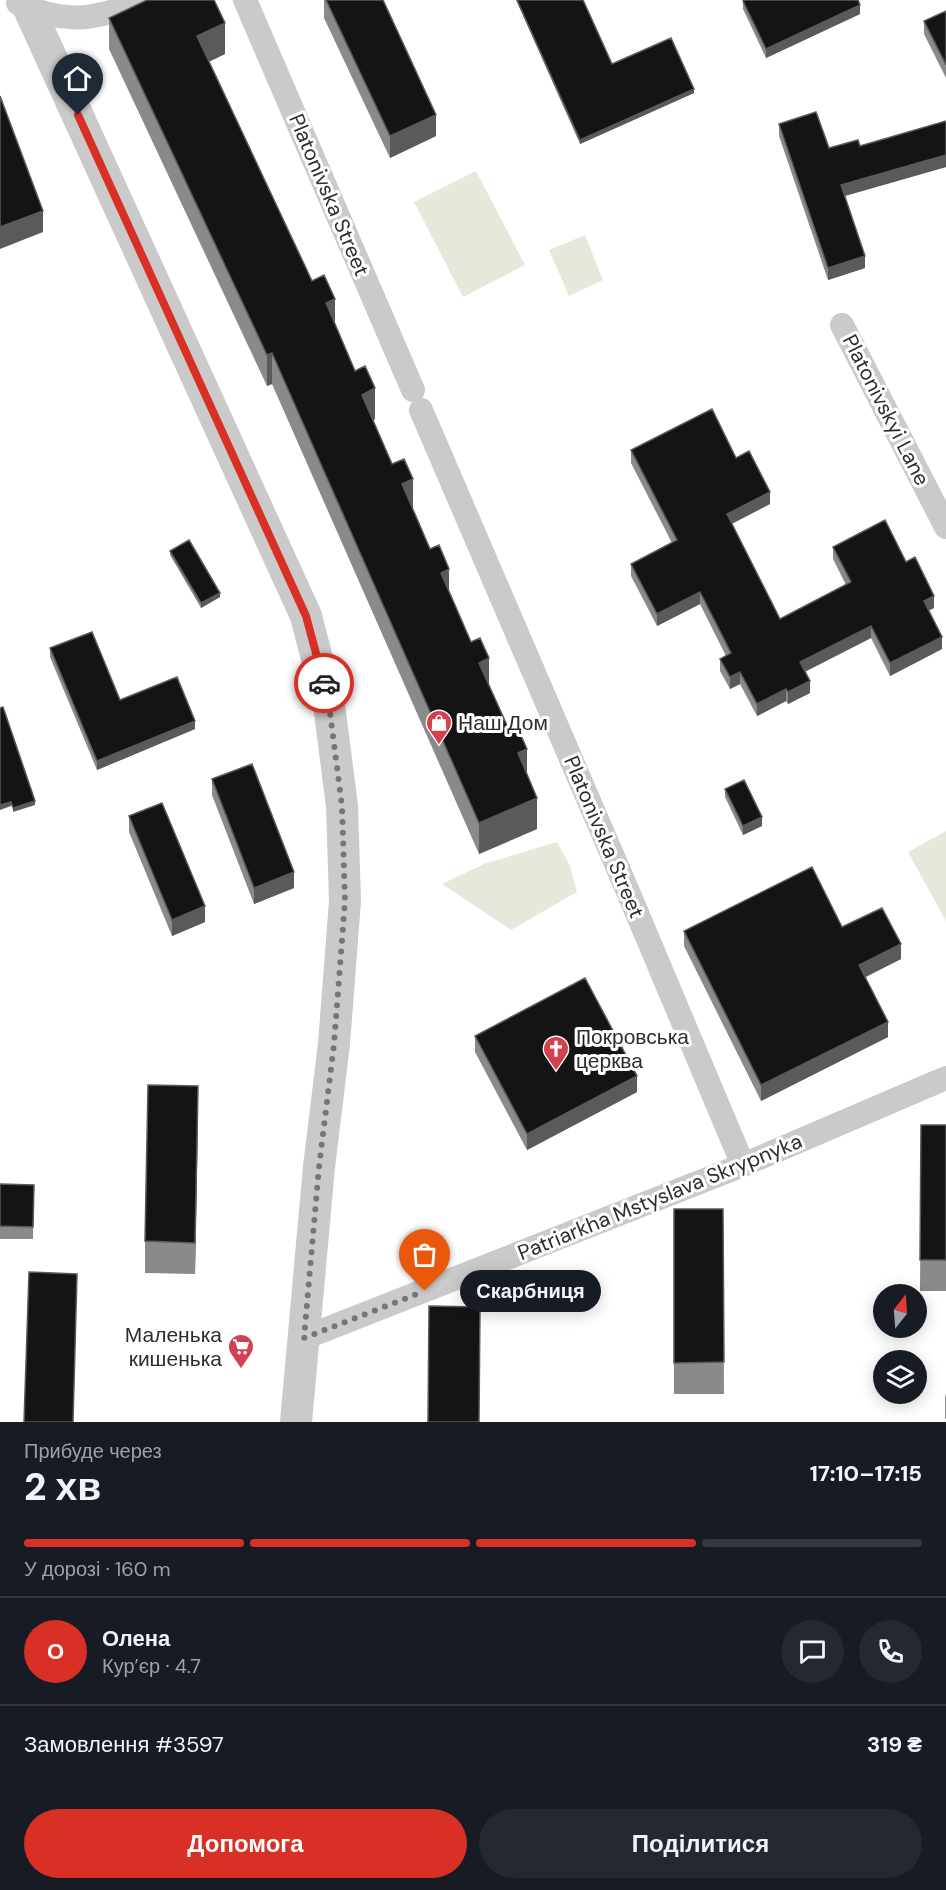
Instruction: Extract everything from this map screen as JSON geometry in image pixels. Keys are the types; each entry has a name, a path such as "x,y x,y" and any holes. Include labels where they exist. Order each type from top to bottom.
{"street":[{"path":"22,3 60,18 93,17 146,0"},
{"name":"Platonivska Street","path":"245,0 743,1165"},
{"path":"22,3 306,616 329,705 342,806 345,901 334,1044 319,1167 296,1422"},
{"name":"Platonivskyi Lane","path":"842,325 946,527"},
{"name":"Patriarkha Mstyslava Skrypnyka","path":"304,1338 743,1165 946,1078"}],"shaded area":[{"path":"476,171 525,265 463,297 414,202"},
{"path":"585,235 603,280 569,296 549,250"},
{"path":"946,831 946,921 908,852"},
{"path":"557,842 570,866 577,892 511,930 442,884 484,864"}],"building":[{"path":"147,0 214,0 225,23 197,36 312,281 324,275 335,299 326,303 355,371 365,366 375,388 362,395 392,464 404,459 413,479 402,484 430,549 439,545 449,569 441,573 471,642 480,638 489,658 479,663 510,732 518,729 527,749 518,753 537,798 479,823 272,353 267,355 109,18"},
{"path":"326,0 383,0 436,115 390,136"},
{"path":"517,0 583,0 612,64 671,38 694,89 580,140"},
{"path":"858,0 860,5 766,49 743,1"},
{"path":"946,11 946,65 924,21"},
{"path":"0,96 43,211 0,227"},
{"path":"816,112 829,148 858,140 860,146 946,121 946,155 841,185 865,256 828,268 779,124"},
{"path":"712,409 736,458 749,451 770,492 727,514 780,619 851,582 833,547 885,520 906,562 915,557 934,596 924,601 942,637 890,663 871,626 800,662 810,681 788,692 786,689 757,704 740,672 730,677 720,659 731,653 700,592 657,614 631,564 677,540 631,450"},
{"path":"189,540 220,593 201,603 170,551"},
{"path":"92,632 120,700 177,677 195,721 97,761 50,648"},
{"path":"3,707 35,801 13,808 11,802 0,805 0,708"},
{"path":"252,764 294,872 254,888 212,779"},
{"path":"744,780 762,817 743,826 725,789"},
{"path":"162,803 205,906 172,920 129,816"},
{"path":"812,867 842,927 882,908 901,944 859,965 888,1022 761,1085 684,931"},
{"name":"Покровська церква","path":"585,978 637,1076 527,1134 475,1036"},
{"path":"148,1085 198,1086 195,1243 145,1241"},
{"path":"921,1125 946,1125 946,1260 920,1260"},
{"path":"0,1184 34,1185 33,1227 0,1226"},
{"path":"674,1209 723,1209 724,1362 674,1363"},
{"path":"29,1272 77,1274 73,1422 24,1422"},
{"path":"429,1306 480,1307 479,1422 428,1422"}],"way so far":[{"path":"324,683 342,806 345,901 334,1044 319,1167 304,1338 425,1291"}],"place":[{"name":"Наш Дом","path":"439,746"},
{"name":"Покровська церква","path":"556,1072"},
{"name":"Скарбниця","path":"425,1291"},
{"name":"Маленька кишенька","path":"241,1370"}],"route":[{"path":"78,115 306,616 324,683"}]}
